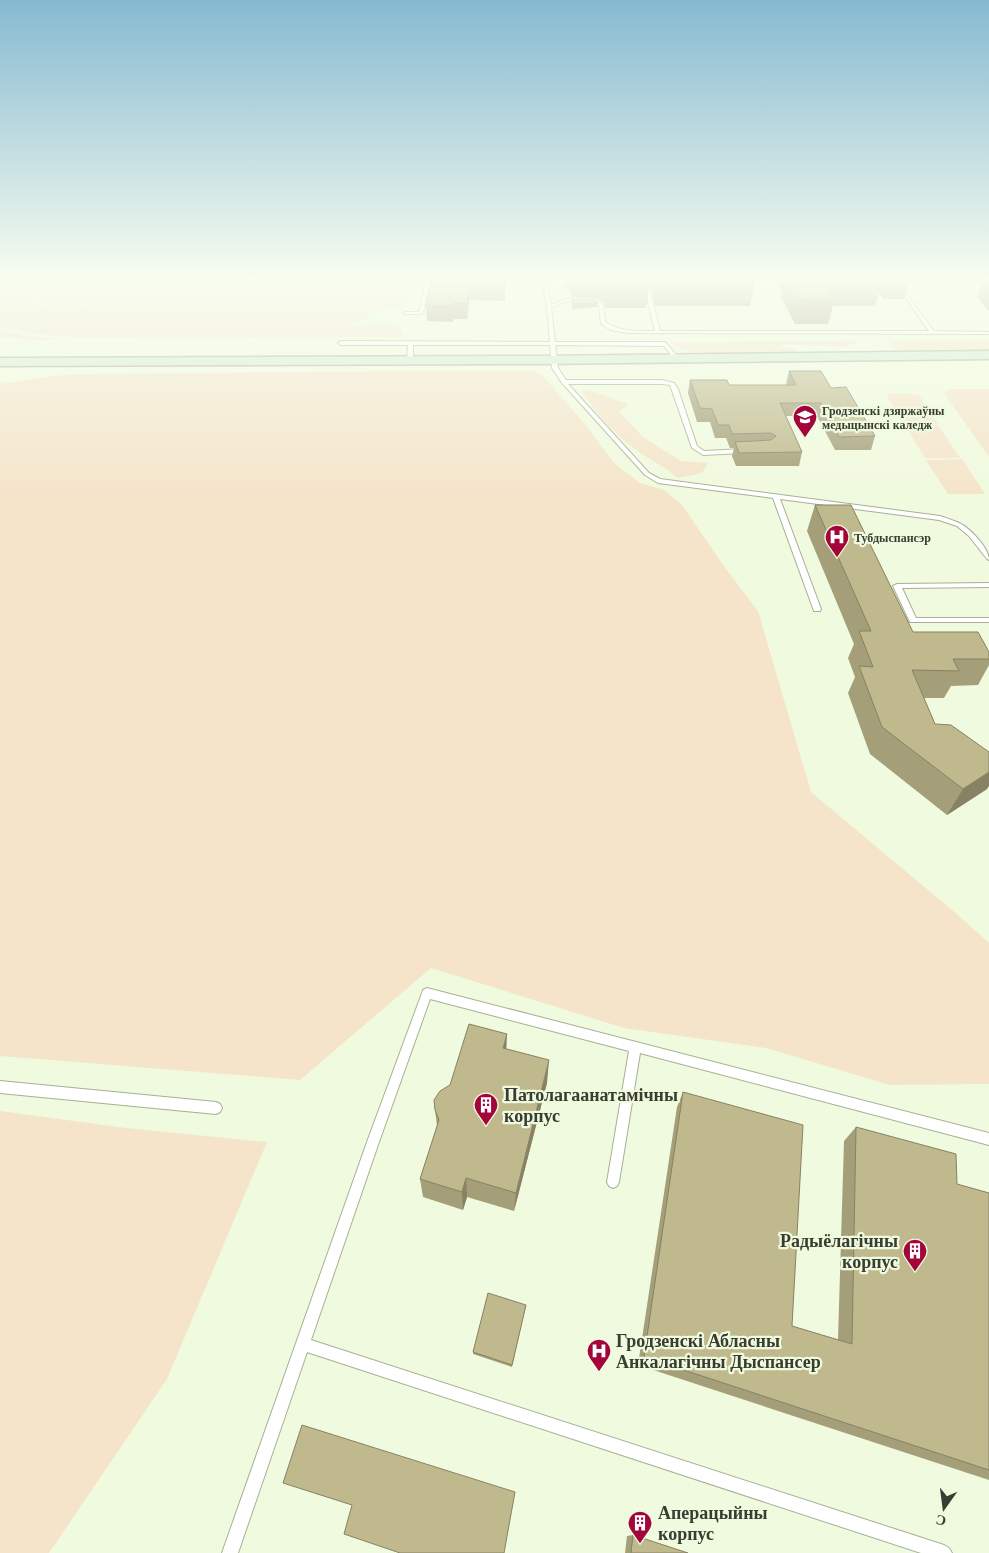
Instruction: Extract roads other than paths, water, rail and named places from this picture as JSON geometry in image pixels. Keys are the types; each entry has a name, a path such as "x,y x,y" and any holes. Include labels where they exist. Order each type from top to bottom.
{"street":[{"path":"0,362 554,360 989,355"}],"lane":[{"path":"410,361 411,352"},
{"path":"554,352 555,368 564,382 647,474 658,481 940,518 959,525 989,558"},
{"path":"672,352 677,359"},
{"path":"564,382 662,382 672,384 694,447 703,453 749,451"},
{"path":"776,497 816,609"},
{"path":"989,585 897,586 914,620 989,620"},
{"path":"230,1553 427,993 989,1139"},
{"path":"613,1182 636,1047"},
{"path":"0,1087 216,1108"},
{"path":"303,1344 944,1553"}],"place":[{"name":"Гродзенскі дзяржаўны медыцынскі каледж","path":"805,438"},
{"name":"Тубдыспансэр","path":"837,558"},
{"name":"Патолагаанатамічны корпус","path":"486,1126"},
{"name":"Радыёлагічны корпус","path":"915,1272"},
{"name":"Гродзенскі Абласны Анкалагічны Дыспансер","path":"599,1372"},
{"name":"Аперацыйны корпус","path":"640,1544"}]}
